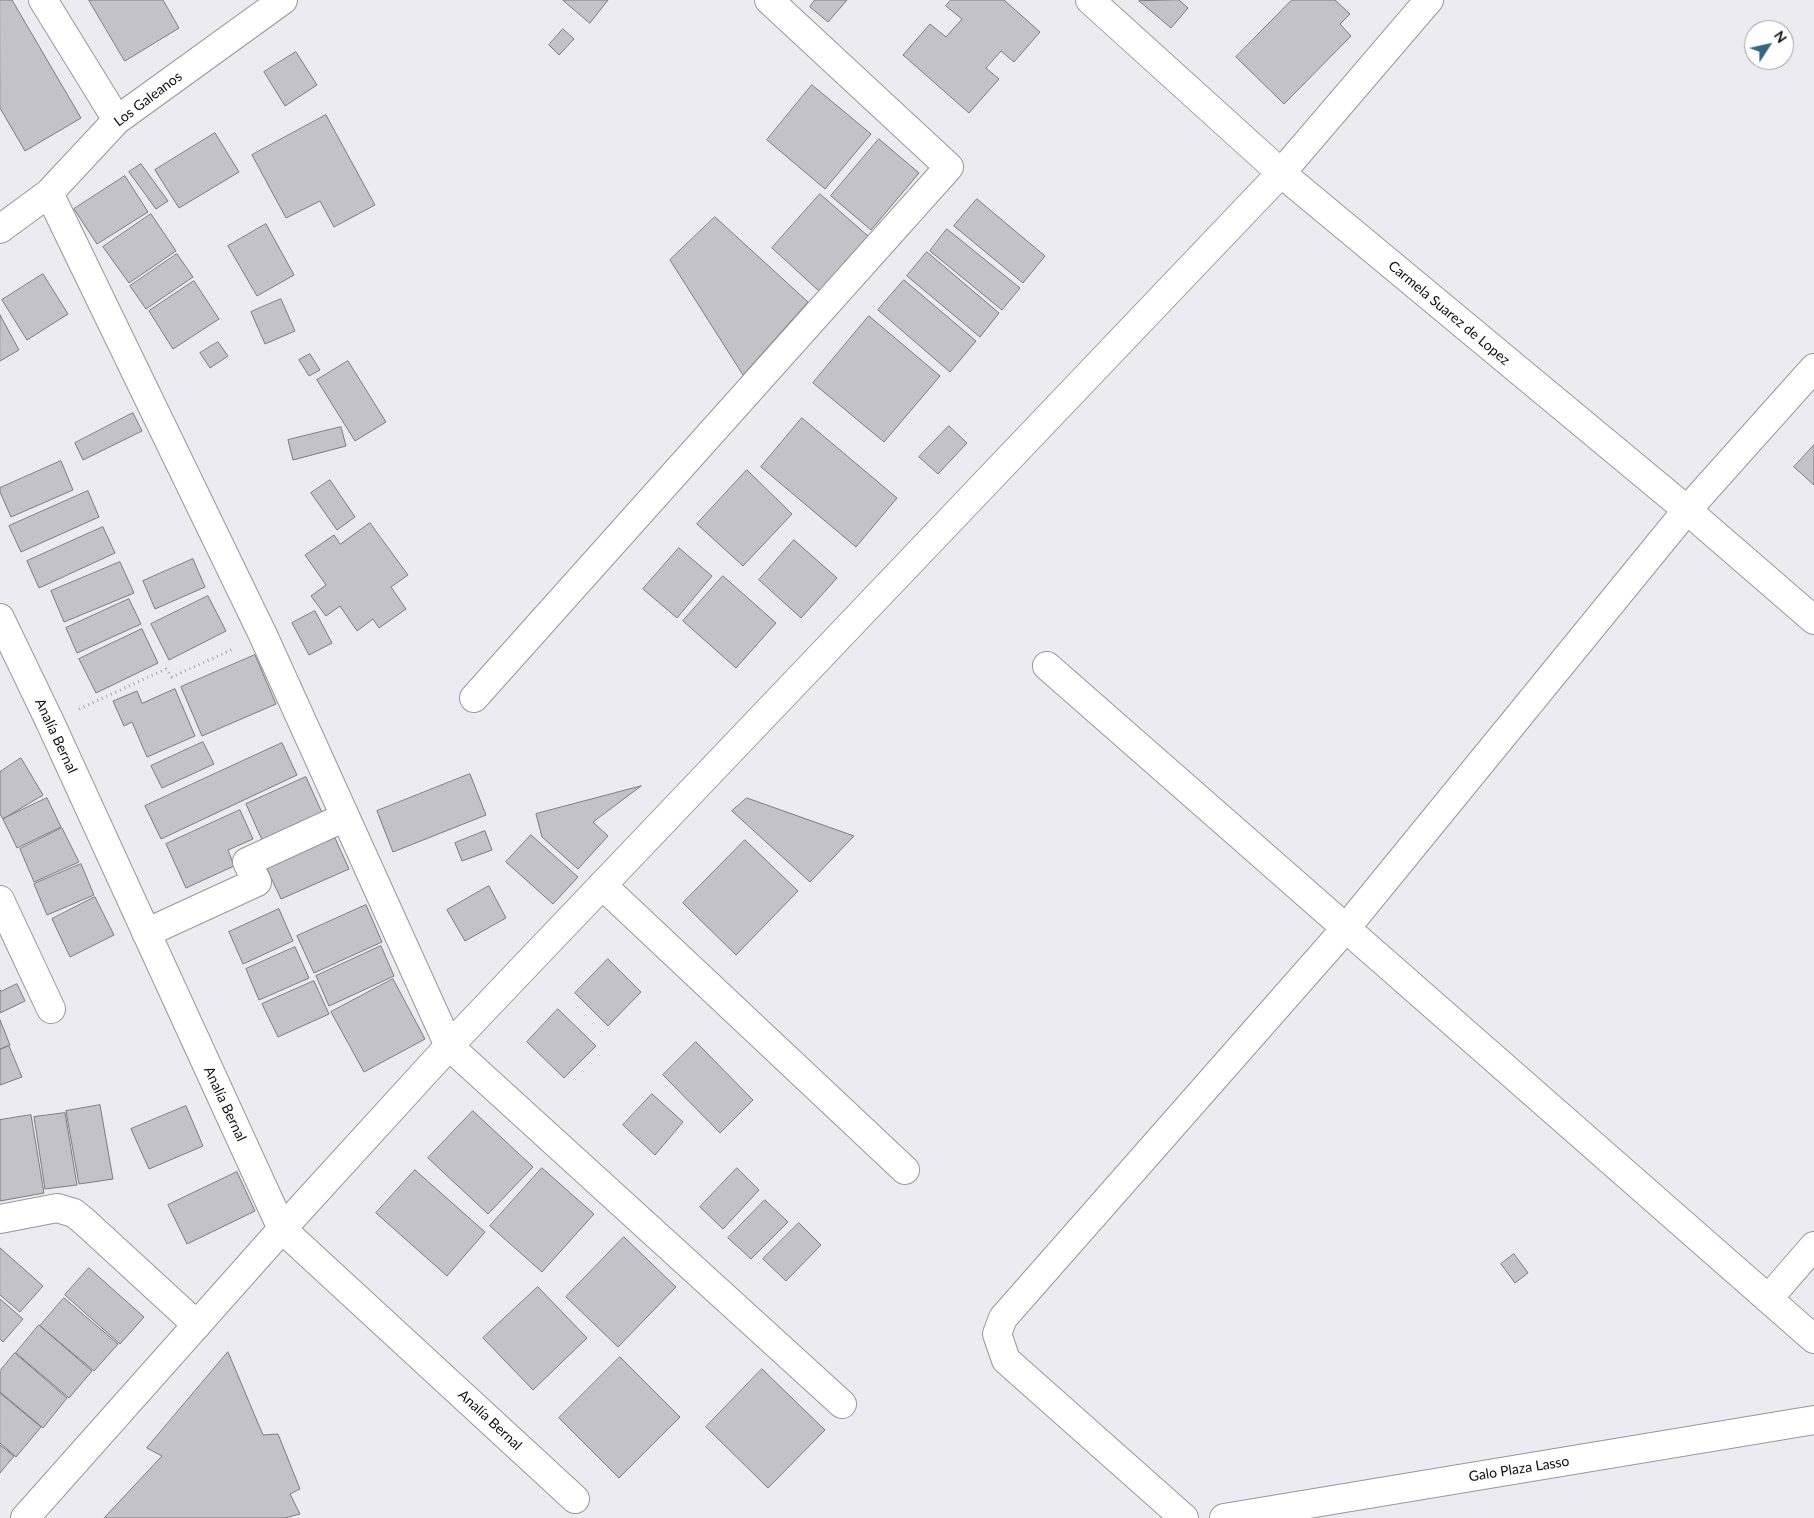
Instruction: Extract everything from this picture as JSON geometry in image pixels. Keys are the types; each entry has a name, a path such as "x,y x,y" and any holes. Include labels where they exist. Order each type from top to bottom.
{"street":[{"path":"43,0 117,120"},
{"name":"Los Galeanos","path":"0,229 49,193 117,120 283,0"},
{"path":"474,698 949,167 769,0"},
{"name":"Carmela Suarez de Lopez","path":"1090,0 1281,173 1688,510 1814,620"},
{"path":"25,1518 282,1228 449,1046 1281,173 1429,0"},
{"path":"49,193 264,635 449,1046 842,1404"},
{"path":"1184,1518 1006,1360 997,1334 1003,1318 1346,928 1688,510 1814,368"},
{"name":"Analía Bernal","path":"0,618 50,722 282,1228 575,1499"},
{"path":"1047,666 1814,1339"},
{"path":"146,933 257,882 247,862 345,817"},
{"path":"602,885 905,1170"},
{"path":"0,900 51,1009"},
{"path":"0,1219 57,1208 74,1213 197,1325"},
{"path":"1768,1298 1814,1246"},
{"name":"Galo Plaza Lasso","path":"1224,1518 1814,1420"}],"path":[{"path":"50,722 166,669 172,677 264,635"}],"building":[{"path":"0,0 12,0 81,118 25,151 0,108"},
{"path":"89,0 163,0 179,28 125,61"},
{"path":"563,0 608,0 590,23"},
{"path":"815,0 847,0 828,22 810,7"},
{"path":"951,0 1004,0 1040,32 1014,62 1001,51 986,68 999,79 969,113 903,55 930,24 946,37 962,19 946,6"},
{"path":"1179,0 1188,8 1171,28 1139,1"},
{"path":"1292,0 1335,0 1350,14 1340,24 1351,36 1284,104 1236,57"},
{"path":"563,29 574,39 559,55 549,45"},
{"path":"296,52 317,85 285,106 264,72"},
{"path":"812,85 871,134 825,189 767,140"},
{"path":"326,115 375,205 334,227 320,201 286,218 252,155"},
{"path":"215,133 239,172 179,208 155,170"},
{"path":"879,139 919,173 871,230 831,196"},
{"path":"141,164 168,201 156,209 129,172"},
{"path":"125,176 148,212 97,244 74,209"},
{"path":"820,194 868,236 819,291 772,248"},
{"path":"977,199 1045,256 1023,283 954,226"},
{"path":"151,214 176,251 129,283 103,247"},
{"path":"715,217 808,302 743,375 670,260"},
{"path":"266,224 294,275 257,296 228,246"},
{"path":"947,229 1020,288 1002,310 930,251"},
{"path":"927,252 999,313 980,337 907,276"},
{"path":"177,254 193,277 146,309 130,286"},
{"path":"43,274 68,314 27,340 2,300"},
{"path":"904,280 976,341 950,372 878,310"},
{"path":"194,281 219,319 173,349 149,311"},
{"path":"281,299 295,331 265,344 251,312"},
{"path":"0,315 19,350 0,361"},
{"path":"869,316 940,376 884,442 813,383"},
{"path":"218,342 228,356 210,368 200,353"},
{"path":"310,354 320,370 309,376 299,360"},
{"path":"348,361 386,422 355,441 317,380"},
{"path":"133,413 142,431 83,460 75,443"},
{"path":"802,418 897,498 856,547 761,467"},
{"path":"949,426 967,443 938,474 919,457"},
{"path":"341,427 346,446 293,460 288,440"},
{"path":"1814,445 1814,485 1794,467"},
{"path":"61,461 73,490 11,517 0,488"},
{"path":"747,470 792,514 743,566 697,524"},
{"path":"330,480 355,517 337,530 311,493"},
{"path":"88,491 99,517 21,552 9,526"},
{"path":"370,523 408,575 391,587 406,609 379,628 373,619 357,631 340,606 326,616 311,596 326,585 305,555 334,535 340,544"},
{"path":"103,527 115,553 39,588 27,561"},
{"path":"794,540 837,578 801,618 759,580"},
{"path":"679,548 712,576 677,618 643,589"},
{"path":"193,559 205,587 155,609 143,581"},
{"path":"120,562 134,593 64,622 51,591"},
{"path":"723,576 776,623 736,668 683,621"},
{"path":"208,596 226,631 169,660 151,624"},
{"path":"129,599 141,624 77,653 66,628"},
{"path":"315,611 332,643 309,655 292,623"},
{"path":"142,629 158,663 96,693 79,659"},
{"path":"255,655 276,704 202,736 181,687"},
{"path":"175,689 195,736 147,757 132,722 124,726 113,701 137,691 142,703"},
{"path":"203,742 214,764 162,788 151,766"},
{"path":"282,743 297,775 161,839 145,806"},
{"path":"21,758 43,795 3,819 0,814 0,772"},
{"path":"470,774 486,815 393,852 377,811"},
{"path":"306,777 323,815 263,842 246,804"},
{"path":"641,786 593,822 608,836 578,869 542,837 536,814"},
{"path":"47,798 61,827 17,848 3,819"},
{"path":"747,798 854,836 810,882 732,811"},
{"path":"240,810 253,839 228,850 234,866 186,888 166,844"},
{"path":"62,828 79,862 34,882 20,849"},
{"path":"485,831 492,850 462,861 455,843"},
{"path":"531,835 578,877 553,904 506,862"},
{"path":"335,838 349,869 281,899 267,869"},
{"path":"745,840 798,891 736,955 683,903"},
{"path":"81,864 94,895 47,915 34,884"},
{"path":"489,886 506,918 465,941 447,910"},
{"path":"95,897 114,935 70,957 52,919"},
{"path":"366,905 382,942 314,973 297,936"},
{"path":"279,909 293,941 243,964 229,932"},
{"path":"381,946 394,976 329,1006 316,976"},
{"path":"295,947 309,978 259,1000 246,969"},
{"path":"608,959 641,992 608,1026 575,993"},
{"path":"393,979 425,1039 364,1072 331,1012"},
{"path":"314,981 329,1014 278,1037 262,1004"},
{"path":"17,984 25,1001 0,1013 0,990"},
{"path":"558,1009 596,1046 564,1078 527,1042"},
{"path":"0,1020 10,1045 0,1049"},
{"path":"696,1042 753,1100 720,1133 663,1075"},
{"path":"9,1046 22,1077 0,1085 0,1050"},
{"path":"652,1094 683,1122 655,1155 623,1125"},
{"path":"100,1105 113,1179 79,1184 66,1111"},
{"path":"186,1106 203,1146 149,1169 131,1129"},
{"path":"473,1111 533,1167 488,1214 428,1158"},
{"path":"65,1113 77,1185 45,1189 34,1117"},
{"path":"31,1115 44,1193 0,1201 0,1120"},
{"path":"542,1168 594,1214 542,1272 490,1226"},
{"path":"737,1168 759,1190 723,1229 700,1207"},
{"path":"415,1170 485,1232 447,1276 376,1213"},
{"path":"237,1172 255,1211 187,1244 168,1205"},
{"path":"765,1200 788,1222 751,1259 728,1238"},
{"path":"799,1223 821,1245 786,1281 763,1259"},
{"path":"624,1237 676,1287 618,1347 566,1297"},
{"path":"0,1248 43,1286 20,1312 0,1295"},
{"path":"1514,1254 1528,1273 1515,1283 1501,1264"},
{"path":"89,1268 144,1317 120,1344 65,1295"},
{"path":"538,1287 587,1338 533,1390 483,1338"},
{"path":"64,1298 118,1344 94,1371 40,1326"},
{"path":"0,1299 23,1319 3,1342 0,1339"},
{"path":"39,1325 92,1371 69,1398 16,1353"},
{"path":"228,1352 263,1435 278,1434 300,1489 290,1494 300,1514 285,1518 104,1518 162,1456 147,1448"},
{"path":"15,1353 67,1398 43,1428 0,1392 0,1371"},
{"path":"620,1357 680,1417 619,1478 559,1418"},
{"path":"762,1369 825,1430 768,1488 706,1427"},
{"path":"0,1393 41,1427 16,1457 0,1443"},
{"path":"0,1445 14,1456 0,1473"}]}
